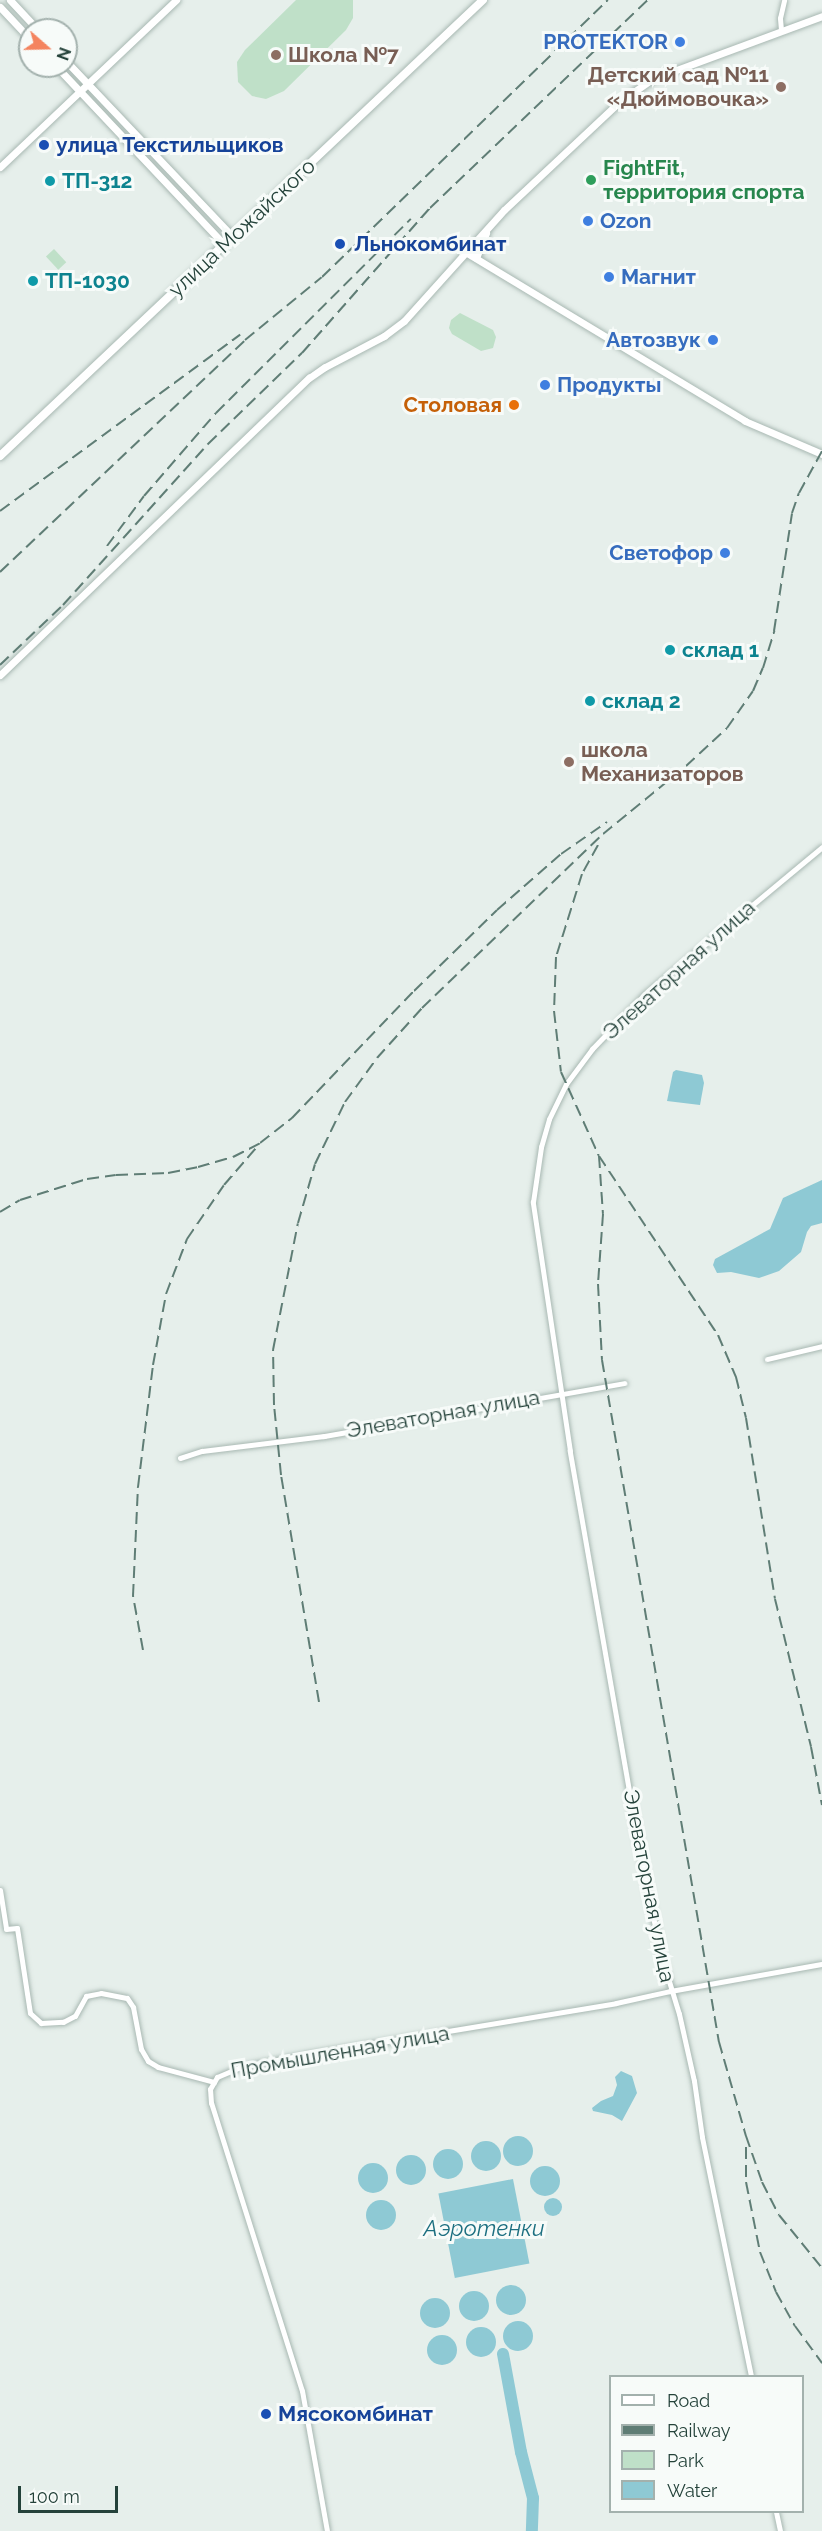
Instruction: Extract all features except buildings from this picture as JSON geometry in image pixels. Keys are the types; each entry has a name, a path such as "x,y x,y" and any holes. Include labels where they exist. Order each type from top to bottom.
{"main road":[{"name":"улица Можайского","path":"0,456 483,0"}],"street":[{"path":"10,0 27,18"},
{"path":"0,167 176,0"},
{"path":"781,30 780,18 784,0"},
{"path":"0,7 18,26"},
{"path":"0,675 309,378 384,336 404,321 490,226 587,129 634,90 684,65 822,16"},
{"path":"78,74 232,236"},
{"path":"68,78 224,244"},
{"path":"476,258 490,226"},
{"path":"467,252 745,421 822,454"},
{"name":"Элеваторная улица","path":"751,2375 702,2137 694,2081 679,2014 670,1991 635,1826 562,1392 533,1202 541,1147 549,1119 563,1089 592,1049 626,1012 822,847"},
{"path":"767,1359 822,1346"},
{"name":"Элеваторная улица","path":"180,1458 239,1445 324,1436 446,1416 562,1392 624,1383"},
{"path":"0,1890 6,1929 17,1928 30,2013 41,2023 63,2022 75,2016 86,1996 101,1993 127,1998 133,2007 141,2049 148,2061 158,2067 213,2082"},
{"name":"Промышленная улица","path":"327,2531 302,2391 211,2103 210,2089 213,2082 222,2073 240,2067 616,2004 670,1991 822,1964"},
{"path":"776,2513 780,2531"}],"green space":[{"path":"296,0 353,0 353,18 346,30 284,91 266,99 252,96 238,82 237,62 245,50"},
{"path":"54,249 66,262 58,270 46,257"},
{"path":"460,313 493,330 496,337 493,348 481,351 452,334 449,328 451,320"}],"water":[{"path":"676,1070 702,1075 704,1083 700,1105 667,1101 673,1072"},
{"path":"822,1180 822,1223 811,1226 801,1252 779,1271 759,1278 731,1272 717,1273 713,1265 715,1259 770,1229 783,1198"},
{"path":"621,2071 632,2076 637,2093 622,2121 612,2115 593,2111 592,2108 613,2096 617,2085 615,2077"},
{"path":"518,2136 528,2141 533,2151 528,2161 518,2166 508,2161 503,2151 508,2141"},
{"path":"486,2141 496,2146 501,2156 496,2166 486,2171 476,2166 471,2156 476,2146"},
{"path":"448,2149 458,2154 463,2164 458,2174 448,2179 438,2174 433,2164 438,2154"},
{"path":"411,2155 421,2160 426,2170 421,2180 411,2185 401,2180 396,2170 401,2160"},
{"path":"373,2163 383,2168 388,2178 383,2188 373,2193 363,2188 358,2178 363,2168"},
{"path":"545,2166 555,2171 560,2181 555,2191 545,2196 535,2191 530,2181 535,2171"},
{"name":"Аэротенки","path":"513,2179 529,2263 455,2278 438,2194"},
{"path":"553,2198 559,2201 562,2207 559,2213 553,2216 547,2213 544,2207 547,2201"},
{"path":"381,2200 391,2205 396,2215 391,2225 381,2230 371,2225 366,2215 371,2205"},
{"path":"511,2285 521,2290 526,2300 521,2310 511,2315 501,2310 496,2300 501,2290"},
{"path":"474,2291 484,2296 489,2306 484,2316 474,2321 464,2316 459,2306 464,2296"},
{"path":"435,2298 445,2303 450,2313 445,2323 435,2328 425,2323 420,2313 425,2303"},
{"path":"518,2321 528,2326 533,2336 528,2346 518,2351 508,2346 503,2336 508,2326"},
{"path":"481,2327 491,2332 496,2342 491,2352 481,2357 471,2352 466,2342 471,2332"},
{"path":"442,2335 452,2340 457,2350 452,2360 442,2365 432,2360 427,2350 432,2340"}],"waterway":[{"path":"503,2354 521,2452 533,2498 532,2531"}],"railway":[{"path":"0,572 245,340 322,277 608,0"},
{"path":"0,665 63,605 208,444 302,353 430,208 648,0"},
{"path":"107,546 144,496 216,413 411,219"},
{"path":"0,511 240,335"},
{"path":"319,1702 281,1475 274,1405 273,1350 298,1223 315,1164 345,1102 377,1058 422,1008 603,834 686,766 727,728 753,691 763,668 774,631 792,513 799,493 822,451"},
{"path":"0,1212 20,1200 87,1179 116,1175 168,1173 198,1167 233,1157 260,1143 292,1118 414,991 497,910 561,854 607,822"},
{"path":"598,845 582,874 556,957 554,1011 561,1072 599,1156 718,1335 736,1377 746,1418 775,1599 811,1747 822,1805"},
{"path":"143,1650 133,1596 138,1487 153,1365 166,1294 187,1239 224,1185 256,1148"},
{"path":"599,1156 603,1214 598,1284 602,1360 719,2042 762,2182 779,2215 822,2268"},
{"path":"746,2147 746,2182 760,2252 776,2292 795,2326 822,2363"}],"place":[{"name":"PROTEKTOR","path":"680,42"},
{"name":"Школа №7","path":"276,55"},
{"name":"Детский сад №11 «Дюймовочка»","path":"781,87"},
{"name":"улица Текстильщиков","path":"44,145"},
{"name":"FightFit, территория спорта","path":"591,180"},
{"name":"ТП-312","path":"50,181"},
{"name":"Ozon","path":"588,221"},
{"name":"Льнокомбинат","path":"340,244"},
{"name":"Магнит","path":"609,277"},
{"name":"ТП-1030","path":"33,281"},
{"name":"Автозвук","path":"713,340"},
{"name":"Продукты","path":"545,385"},
{"name":"Столовая","path":"514,405"},
{"name":"Светофор","path":"725,553"},
{"name":"склад 1","path":"670,650"},
{"name":"склад 2","path":"590,701"},
{"name":"школа Механизаторов","path":"569,762"},
{"name":"Мясокомбинат","path":"266,2414"}]}
